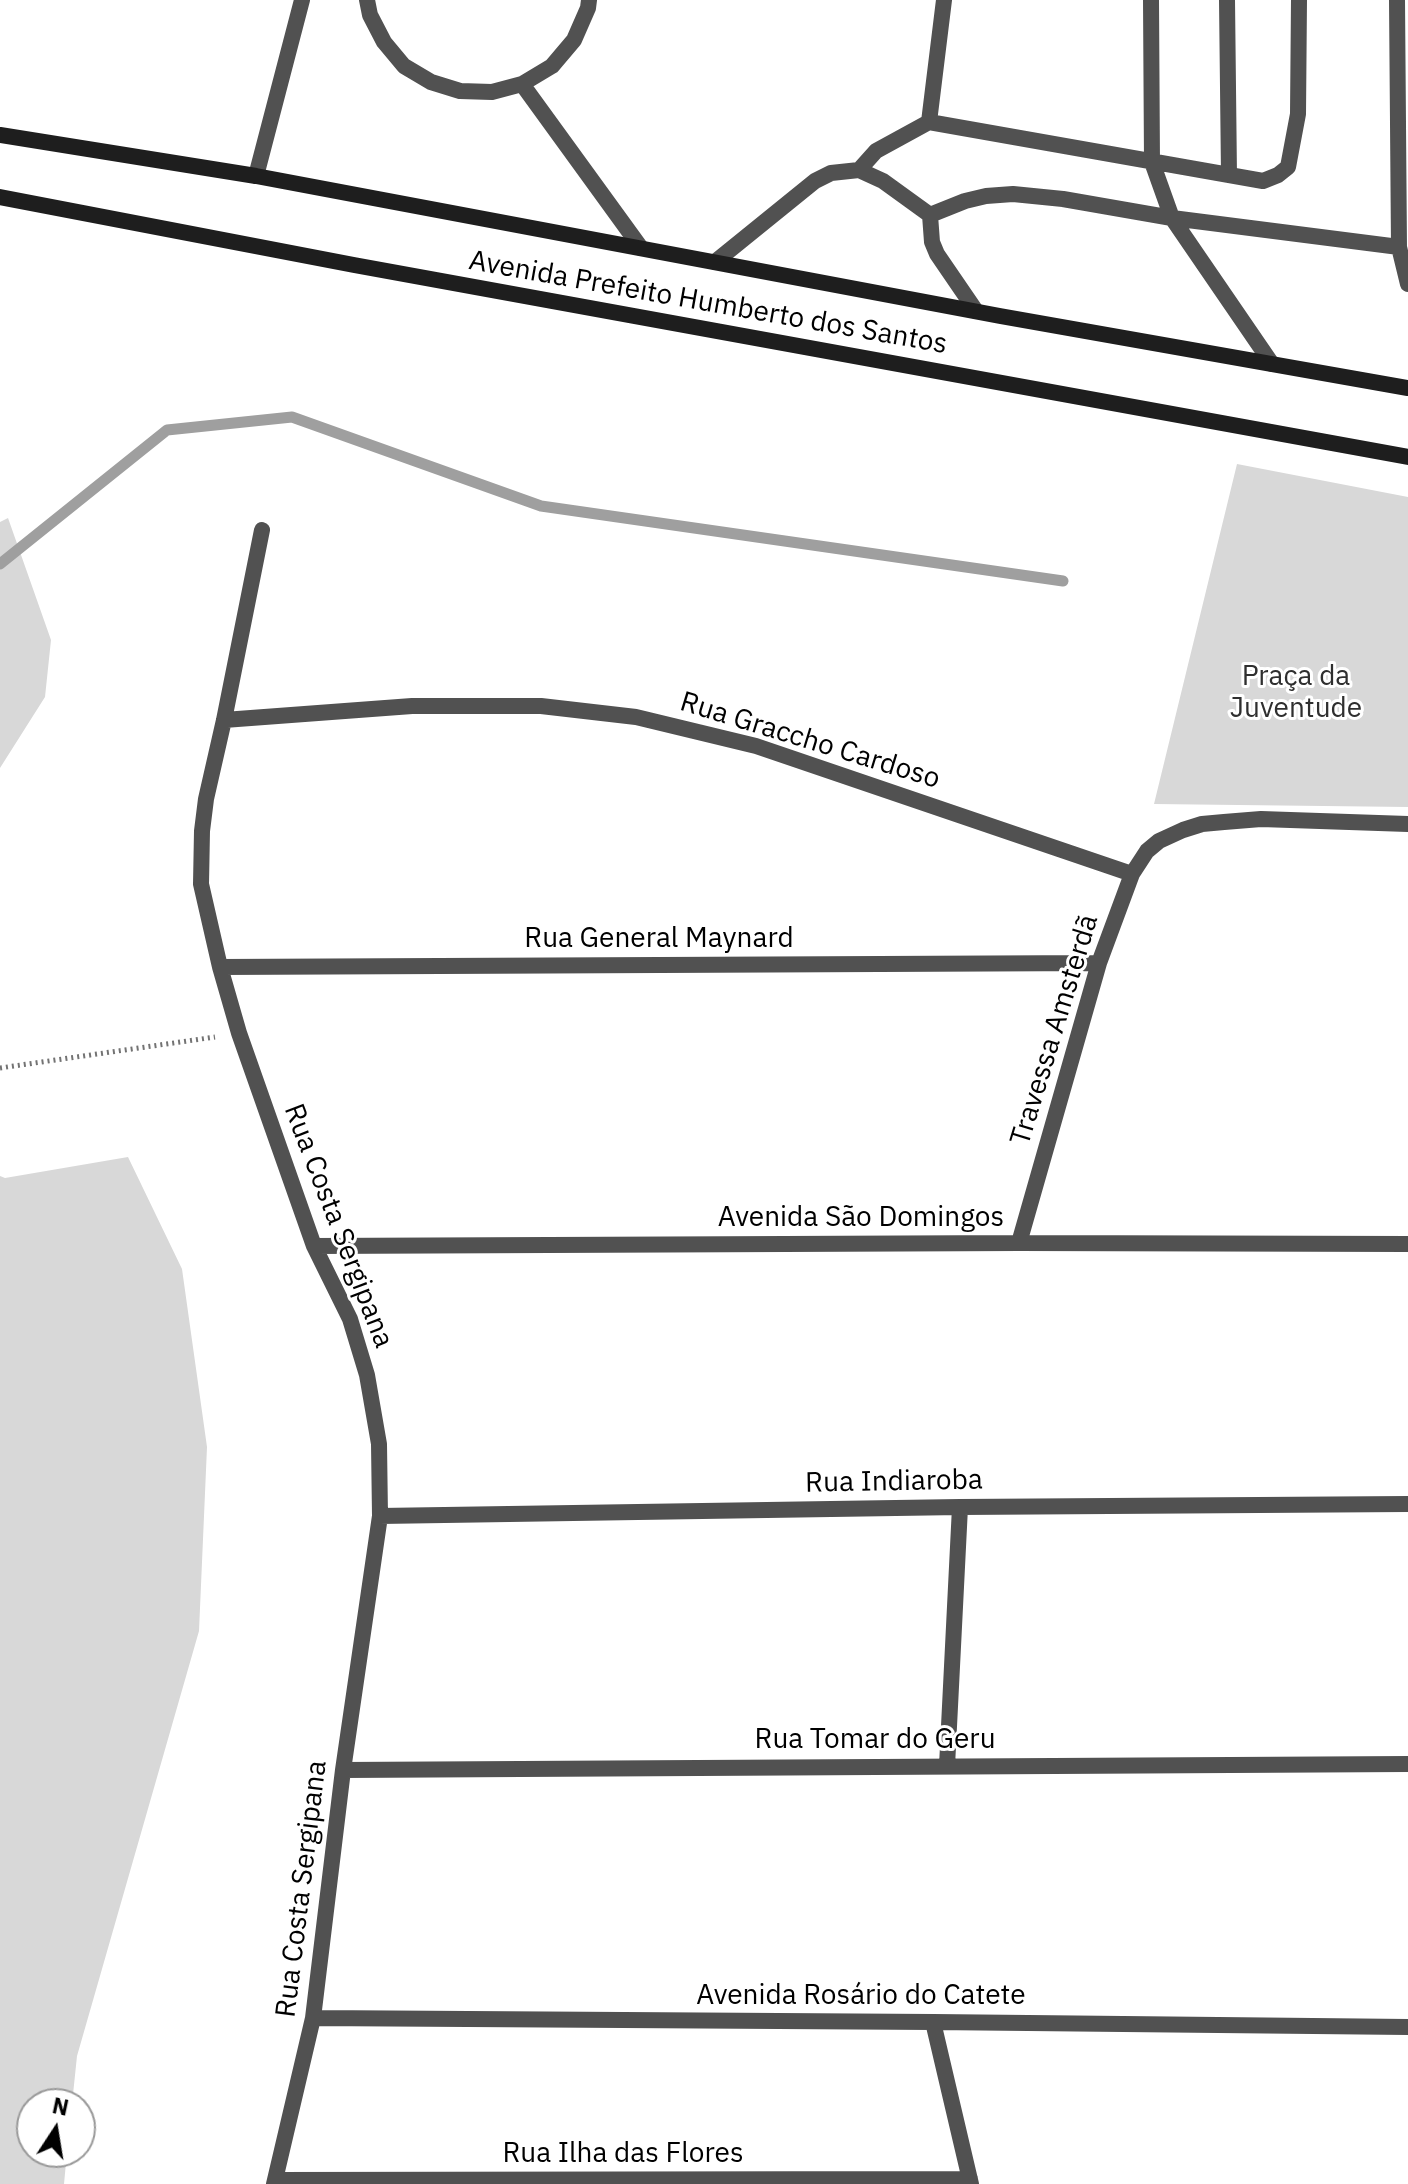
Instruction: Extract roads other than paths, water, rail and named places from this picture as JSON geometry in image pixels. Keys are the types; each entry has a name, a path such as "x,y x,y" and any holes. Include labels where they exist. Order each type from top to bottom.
{"street":[{"path":"256,176 302,0"},
{"path":"367,0 370,15 384,42 404,66 431,82 460,91 492,92 522,84 552,66 574,40 589,0"},
{"path":"929,122 944,0"},
{"path":"1151,0 1152,162 1172,218 1272,364"},
{"path":"1227,0 1229,175"},
{"path":"859,170 876,151 929,122 1263,181 1288,167 1298,114 1299,0"},
{"path":"1397,0 1399,247 1408,284"},
{"path":"522,84 641,248"},
{"name":"Avenida Prefeito Humberto dos Santos","path":"0,135 256,176 976,311 1408,388"},
{"path":"715,262 815,181 831,173 859,170 883,181 930,215 932,242 937,254 976,311"},
{"path":"930,215 965,201 1013,194 1399,247"},
{"name":"Avenida Prefeito Humberto dos Santos","path":"0,197 354,265 1408,457"},
{"name":"Rua Costa Sergipana","path":"262,530 206,799 201,884 239,1033 314,1246 350,1319 367,1375 379,1444 380,1516 343,1770 313,2018 275,2182"},
{"name":"Rua Graccho Cardoso","path":"224,720 412,706 541,706 636,717 756,746 1132,874"},
{"name":"Travessa Amsterdã","path":"1019,1243 1099,963 1132,874 1147,851 1159,841 1202,824 1261,819 1408,824"},
{"name":"Rua General Maynard","path":"220,967 1099,963"},
{"name":"Avenida São Domingos","path":"314,1246 1408,1244"},
{"name":"Rua Indiaroba","path":"380,1516 1408,1504"},
{"path":"947,1766 960,1507"},
{"name":"Rua Tomar do Geru","path":"343,1770 1408,1764"},
{"name":"Avenida Rosário do Catete","path":"313,2018 1408,2027"},
{"path":"933,2022 971,2182"},
{"name":"Rua Ilha das Flores","path":"275,2182 971,2182"}],"waterway":[{"path":"0,564 167,430 292,417 541,506 1063,581"}],"park label":[{"name":"Praça da Juventude","path":"1296,693"}]}
